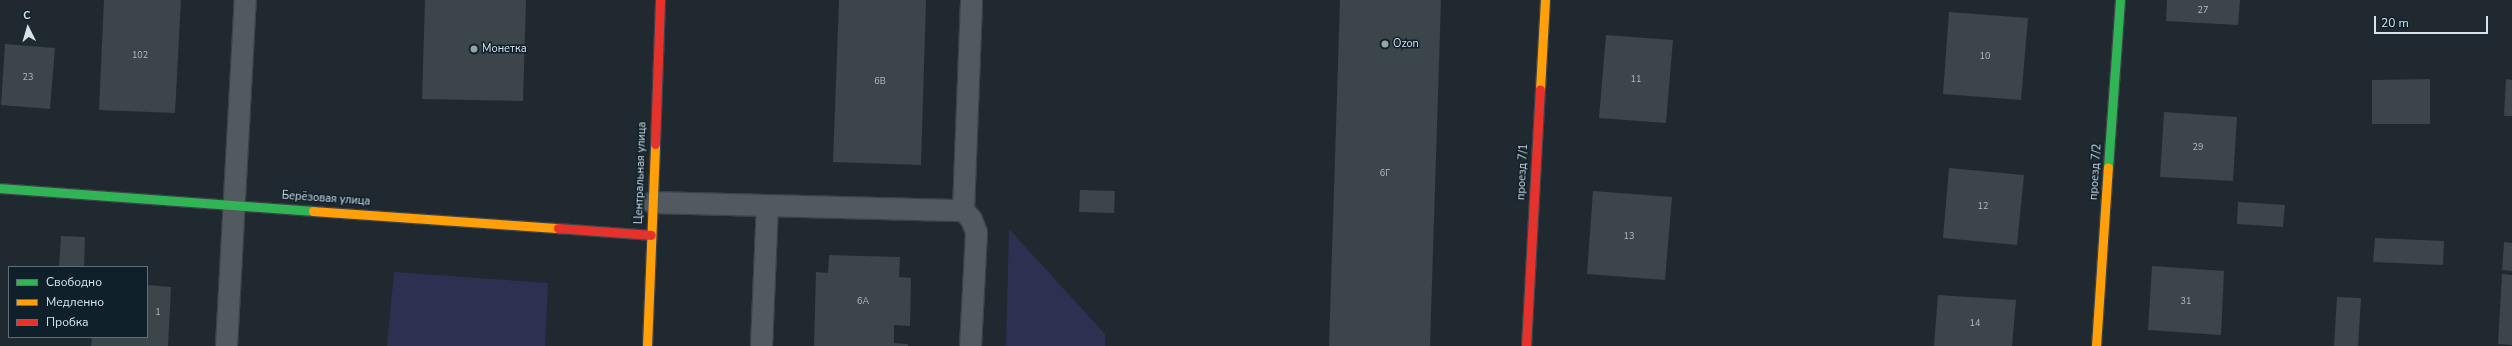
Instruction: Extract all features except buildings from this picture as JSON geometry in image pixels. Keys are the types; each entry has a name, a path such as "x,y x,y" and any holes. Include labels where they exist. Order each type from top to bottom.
{"street":[{"name":"Центральная улица","path":"647,346 660,0"},
{"name":"проезд 7/1","path":"1526,346 1545,0"},
{"name":"проезд 7/2","path":"2096,346 2120,0"},
{"name":"Берёзовая улица","path":"0,188 651,234"}],"lane":[{"path":"226,346 245,0"},
{"path":"970,346 976,232 971,219 963,210 972,0"},
{"path":"652,202 963,210"},
{"path":"761,346 767,205"}],"shaded area":[{"path":"1009,229 1105,334 1105,346 1006,346"},
{"path":"394,272 548,283 545,346 387,346"}],"traffic: fast":[{"path":"2108,167 2120,0"},
{"path":"0,188 313,211"}],"traffic: slow":[{"path":"1540,89 1545,0"},
{"path":"647,346 655,144"},
{"path":"2096,346 2108,167"},
{"path":"313,211 558,228"}],"traffic: jam":[{"path":"655,144 660,0"},
{"path":"1526,346 1540,89"},
{"path":"558,228 651,235"}],"place":[{"name":"Ozon","path":"1385,44"},
{"name":"Монетка","path":"474,49"}]}
